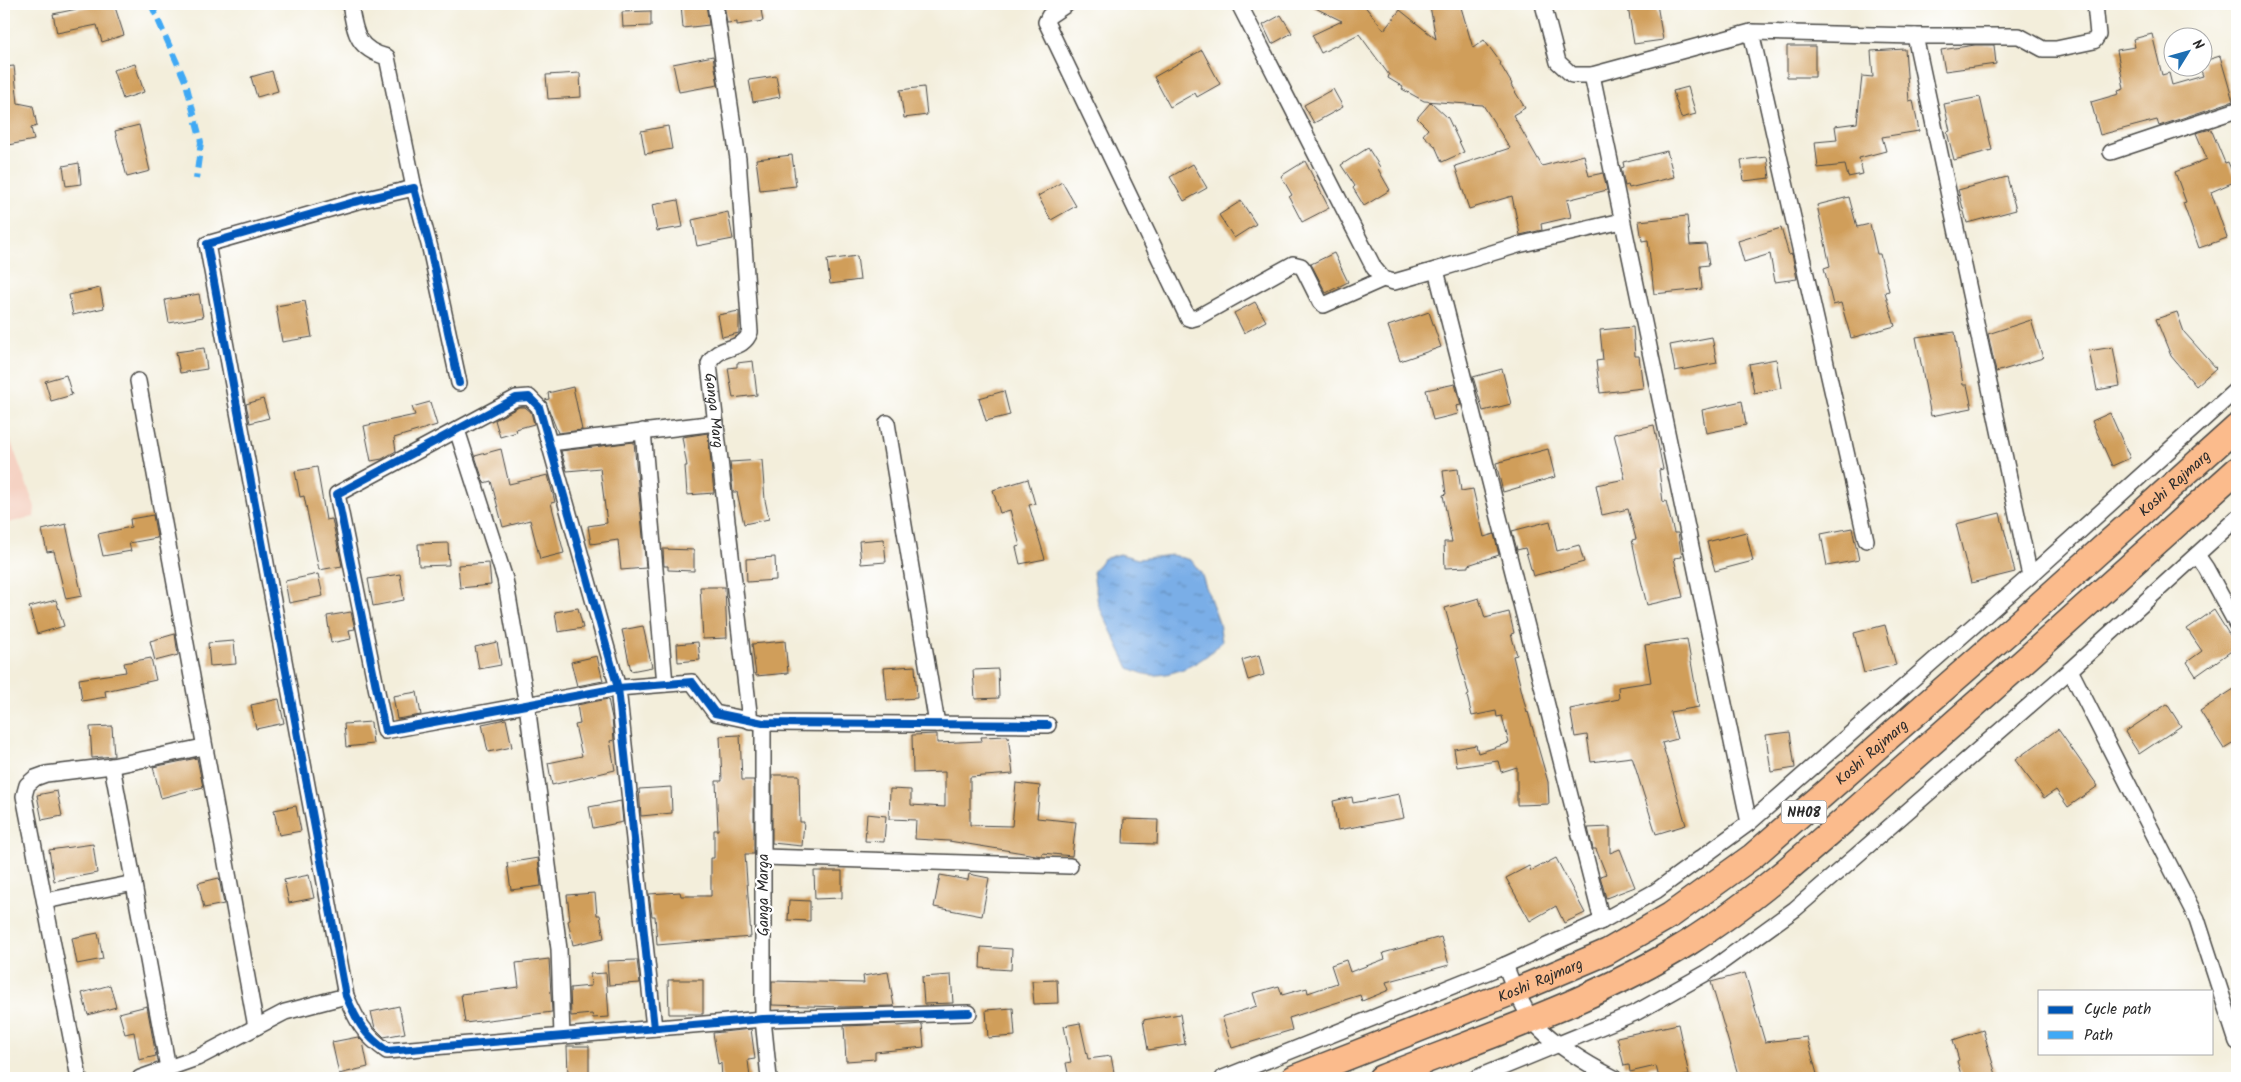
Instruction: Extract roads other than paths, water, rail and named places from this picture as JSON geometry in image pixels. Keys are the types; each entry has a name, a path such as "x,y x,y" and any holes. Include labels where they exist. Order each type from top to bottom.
{"main road":[{"name":"Koshi Rajmarg","path":"1294,1078 1515,991 1607,952 1671,915 1753,856 2036,608 2237,427"},
{"name":"NH08","path":"1381,1078 1532,1019 1630,976 1689,942 1773,882 2058,632 2237,470"}],"street":[{"path":"350,4 357,37 373,54 386,57 459,383"},
{"name":"Ganga Marg","path":"715,4 738,159 750,332 743,343 720,351 712,356 709,364 756,722"},
{"path":"1067,4 1050,16 1046,22 1188,318 1194,319 1198,317 1293,264 1300,266 1304,270 1320,302 1324,305 1383,279"},
{"path":"1238,4 1374,268 1383,279 1394,282 1518,245 1622,221"},
{"path":"1543,4 1558,62 1572,75 1592,75 1751,32 1915,36 2019,36 2042,48 2056,49 2094,41 2098,35 2095,4"},
{"path":"1751,32 1866,540"},
{"path":"1915,36 2030,576"},
{"path":"1592,75 1749,823"},
{"path":"2112,152 2237,110"},
{"path":"414,188 354,202 207,244 346,996 361,1028 372,1041 387,1051 763,1019 969,1013"},
{"path":"1436,270 1602,921"},
{"path":"138,382 203,747 256,1027"},
{"path":"1223,1078 1505,965 1602,921 1656,892 1749,823 2030,576 2237,390"},
{"path":"654,1028 618,688 539,407 529,397 516,398 337,494 385,731 618,688 692,682 715,713 756,722 1048,725"},
{"path":"550,443 716,423"},
{"path":"887,423 936,724"},
{"path":"456,430 505,579 527,705 559,949 562,1036"},
{"path":"643,431 666,684"},
{"path":"1476,1078 1637,1012 1708,972 1794,909 2070,670 2237,518"},
{"path":"2197,555 2237,625"},
{"path":"2070,670 2197,919 2237,1042"},
{"name":"Ganga Marga","path":"756,722 763,857 763,1019 769,1078"},
{"path":"79,1078 24,796 27,785 35,778 46,774 112,766 203,747"},
{"path":"112,766 168,1068"},
{"path":"763,857 1070,866"},
{"path":"45,901 134,883"},
{"path":"1505,965 1515,991 1532,1019 1587,1071 1614,1078"},
{"path":"140,1078 197,1058 285,1012 346,996"}],"water":[{"path":"1120,554 1138,559 1172,555 1191,560 1201,573 1219,623 1222,641 1216,648 1191,666 1171,673 1149,675 1129,668 1098,604 1093,572 1103,559"}]}
